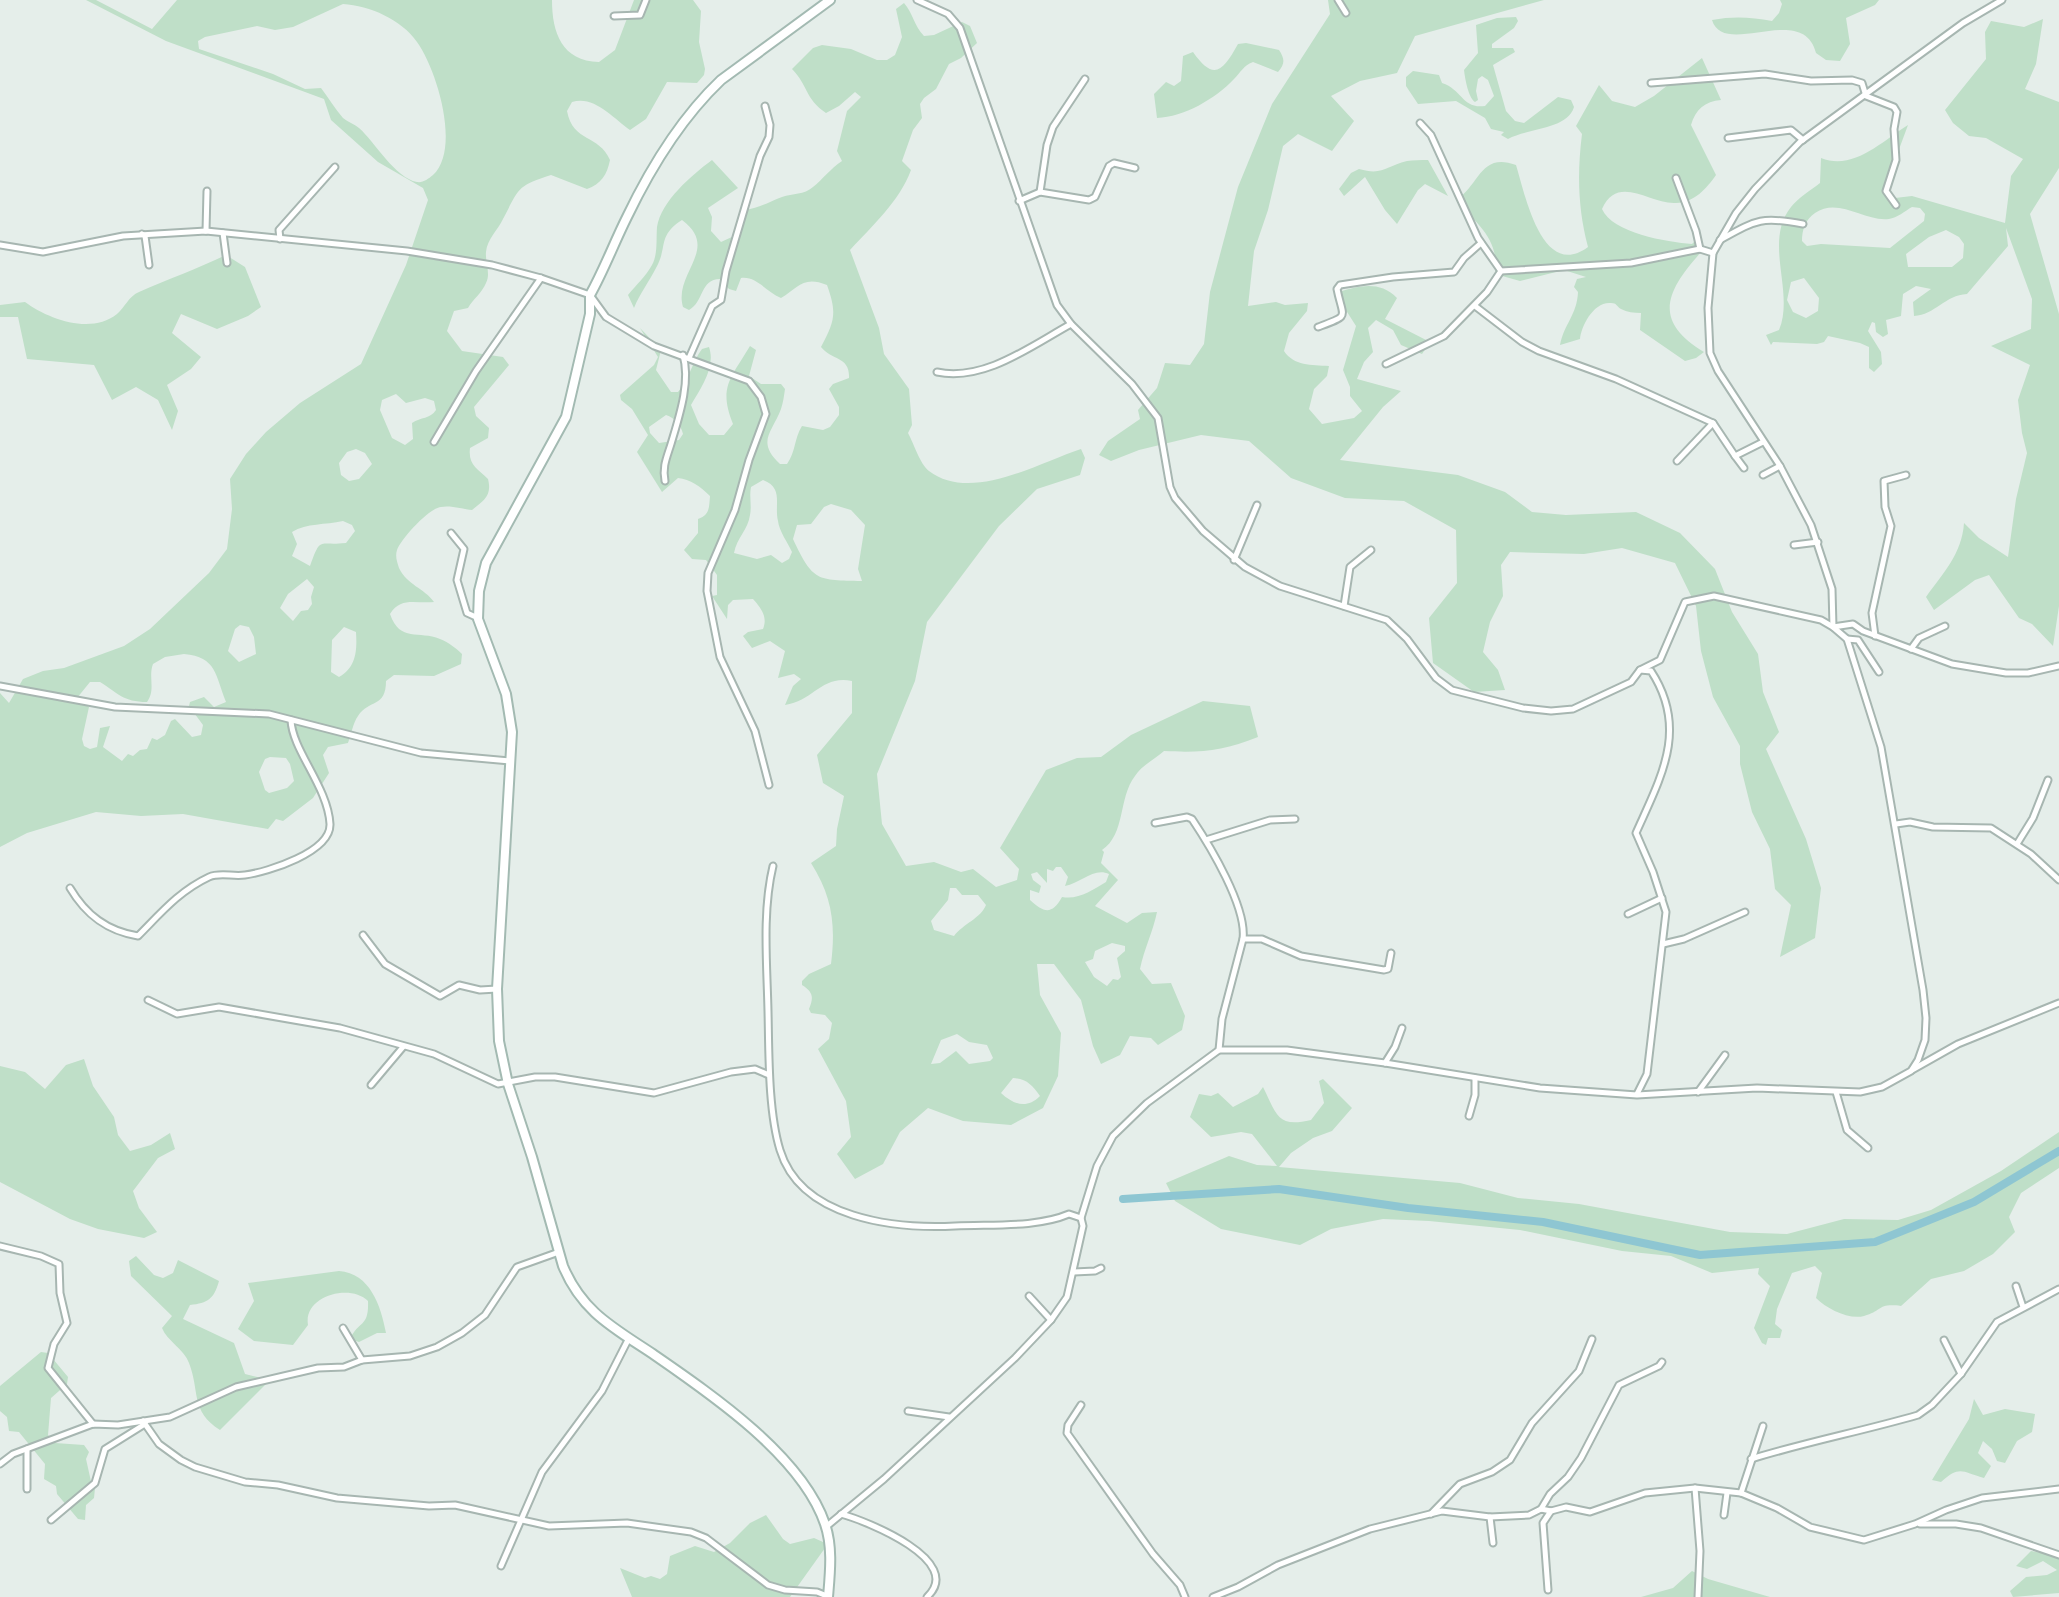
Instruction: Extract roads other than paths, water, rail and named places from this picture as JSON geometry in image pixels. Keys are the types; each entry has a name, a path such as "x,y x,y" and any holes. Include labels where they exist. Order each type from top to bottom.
{"main road":[{"path":"828,1597 830,1559 826,1527 806,1488 761,1437 730,1410 598,1317 567,1275 500,1052 497,989 512,732 509,704 478,619 479,591 486,563 566,417 590,314 590,295 635,199 691,111 721,80 830,0"}],"street":[{"path":"614,16 640,15 646,0"},
{"path":"917,0 948,14 960,28 1057,305 1071,324 1125,376 1158,418 1170,487 1175,498 1203,531 1234,560 1280,586 1380,616 1393,623 1436,678 1452,690 1509,706 1551,711 1573,709 1631,682 1640,670 1660,660 1685,602 1714,596 1821,620 1847,639 1876,728 1896,824 1926,1018 1923,1048 1911,1071"},
{"path":"1338,0 1346,13"},
{"path":"1833,627 1832,589 1818,542 1780,466 1718,371 1710,353 1708,308 1713,253 1755,189 1803,140 1963,23 2002,0"},
{"path":"1651,83 1769,74 1811,81 1857,81 1862,83 1866,96"},
{"path":"1040,192 1053,127 1085,79"},
{"path":"1866,96 1894,107 1897,112 1894,129 1896,160 1886,191 1896,205"},
{"path":"665,481 663,467 678,417 687,368 686,356 712,306 721,300 726,271 760,156 769,137 770,125 765,106"},
{"path":"1420,123 1431,135 1481,243 1501,271"},
{"path":"1728,138 1791,130 1803,140"},
{"path":"1019,201 1040,192 1089,200 1095,197 1109,166 1114,163 1135,168"},
{"path":"280,239 279,230 335,167"},
{"path":"1676,178 1700,249"},
{"path":"206,231 207,191"},
{"path":"1719,240 1756,221 1775,219 1803,224"},
{"path":"0,245 43,252 141,233 206,231 407,251 492,265 590,295 606,317 654,346 749,381 766,408 764,422 735,510 708,573 707,591 720,657 755,731 769,785"},
{"path":"141,233 145,236 149,265"},
{"path":"223,233 227,263"},
{"path":"1318,327 1342,317 1343,304 1337,289 1340,285 1454,272 1481,243"},
{"path":"1501,271 1631,263 1700,249 1713,253"},
{"path":"1386,364 1444,336 1475,306 1501,271"},
{"path":"434,442 481,364 541,278"},
{"path":"1475,306 1514,337 1539,351 1616,379 1713,423 1744,468"},
{"path":"937,372 953,376 998,364 1071,324"},
{"path":"1677,461 1713,423"},
{"path":"1735,456 1763,442"},
{"path":"1763,475 1780,466"},
{"path":"1875,636 1872,613 1891,526 1885,507 1884,481 1906,475"},
{"path":"1234,560 1257,505"},
{"path":"451,533 464,549 457,580 465,609 478,619"},
{"path":"1794,545 1818,542"},
{"path":"1344,606 1350,567 1371,550"},
{"path":"1833,627 1853,624 1875,636 1956,665 2006,673 2028,673 2059,666"},
{"path":"1911,649 1919,638 1945,626"},
{"path":"1847,639 1858,640 1879,672"},
{"path":"1637,1095 1647,1074 1666,912 1636,836 1668,753 1670,720 1658,681 1651,671 1640,670"},
{"path":"0,686 111,707 265,713 421,753 511,761"},
{"path":"70,888 85,909 102,924 138,936 166,905 205,879 216,874 243,876 256,873 316,848 327,837 330,822 315,776 293,734 291,720"},
{"path":"2017,844 2033,818 2048,780"},
{"path":"1155,823 1189,817 1217,858 1240,913 1243,939 1222,1019 1219,1050"},
{"path":"1206,840 1270,820 1295,819"},
{"path":"1896,824 1910,822 1933,827 1986,827 2017,844 2059,880"},
{"path":"773,866 768,888 769,1075 781,1152 801,1183 842,1213 906,1227 1018,1223 1057,1219 1069,1214 1081,1218"},
{"path":"1628,914 1662,898"},
{"path":"1663,944 1684,939 1745,912"},
{"path":"363,935 385,964 440,996 459,985 480,990 497,989"},
{"path":"1243,939 1262,939 1301,956 1384,970 1388,969 1391,953"},
{"path":"148,1000 174,1013 219,1007 308,1020 449,1060 495,1083 508,1084 535,1077 562,1077 654,1093 727,1073 755,1069 769,1075"},
{"path":"826,1527 884,1479 1015,1358 1051,1320 1067,1297 1083,1226 1081,1218 1097,1166 1113,1136 1147,1103 1219,1050 1287,1050 1568,1091 1637,1095 1772,1088 1860,1092 1882,1087 1958,1044 2059,1003"},
{"path":"1385,1063 1402,1028"},
{"path":"371,1085 403,1047"},
{"path":"1697,1093 1725,1055"},
{"path":"1469,1116 1475,1095 1475,1078"},
{"path":"1836,1092 1847,1130 1868,1148"},
{"path":"0,1246 59,1264 59,1289 67,1323 54,1344 48,1368 93,1424"},
{"path":"0,1464 13,1454 93,1424 144,1423 170,1417 236,1387 318,1368 344,1367 362,1360 405,1357 437,1347 485,1315 517,1267 560,1252"},
{"path":"1074,1272 1101,1268"},
{"path":"2016,1286 2023,1307"},
{"path":"1751,1459 1782,1448 1918,1415 1932,1405 1961,1374 1997,1322 2059,1289"},
{"path":"1029,1296 1051,1320"},
{"path":"343,1328 362,1360"},
{"path":"501,1566 542,1472 602,1391 629,1338"},
{"path":"1431,1514 1460,1484 1492,1472 1510,1460 1532,1423 1579,1371 1592,1339"},
{"path":"1944,1340 1961,1374"},
{"path":"1213,1597 1278,1565 1370,1529 1445,1511 1490,1517 1529,1515 1541,1509 1581,1458 1619,1385 1662,1362"},
{"path":"1081,1405 1068,1425 1067,1433 1153,1554 1180,1585 1185,1597"},
{"path":"908,1411 949,1417"},
{"path":"144,1423 159,1444 181,1460 245,1482 278,1485 353,1500 455,1505 519,1521 563,1527 627,1523 691,1532 706,1538 768,1585 821,1593 828,1597"},
{"path":"51,1520 95,1483 105,1449 144,1423"},
{"path":"1741,1493 1763,1426"},
{"path":"27,1449 27,1489"},
{"path":"1541,1509 1551,1511 1571,1507 1590,1512 1645,1493 1695,1488 1741,1493 1777,1508 1810,1527 1864,1540 1982,1498 2059,1489"},
{"path":"1695,1488 1700,1551 1698,1597"},
{"path":"1724,1515 1727,1493"},
{"path":"1548,1590 1543,1523 1551,1511"},
{"path":"841,1514 893,1533 923,1557 930,1564 937,1582 936,1589 927,1597"},
{"path":"1490,1517 1493,1543"},
{"path":"1915,1524 1956,1524 1981,1528 2059,1555"}],"waterway":[{"path":"1123,1199 1279,1189 1408,1208 1543,1222 1700,1255 1875,1242 1974,1202 2059,1151"}]}
